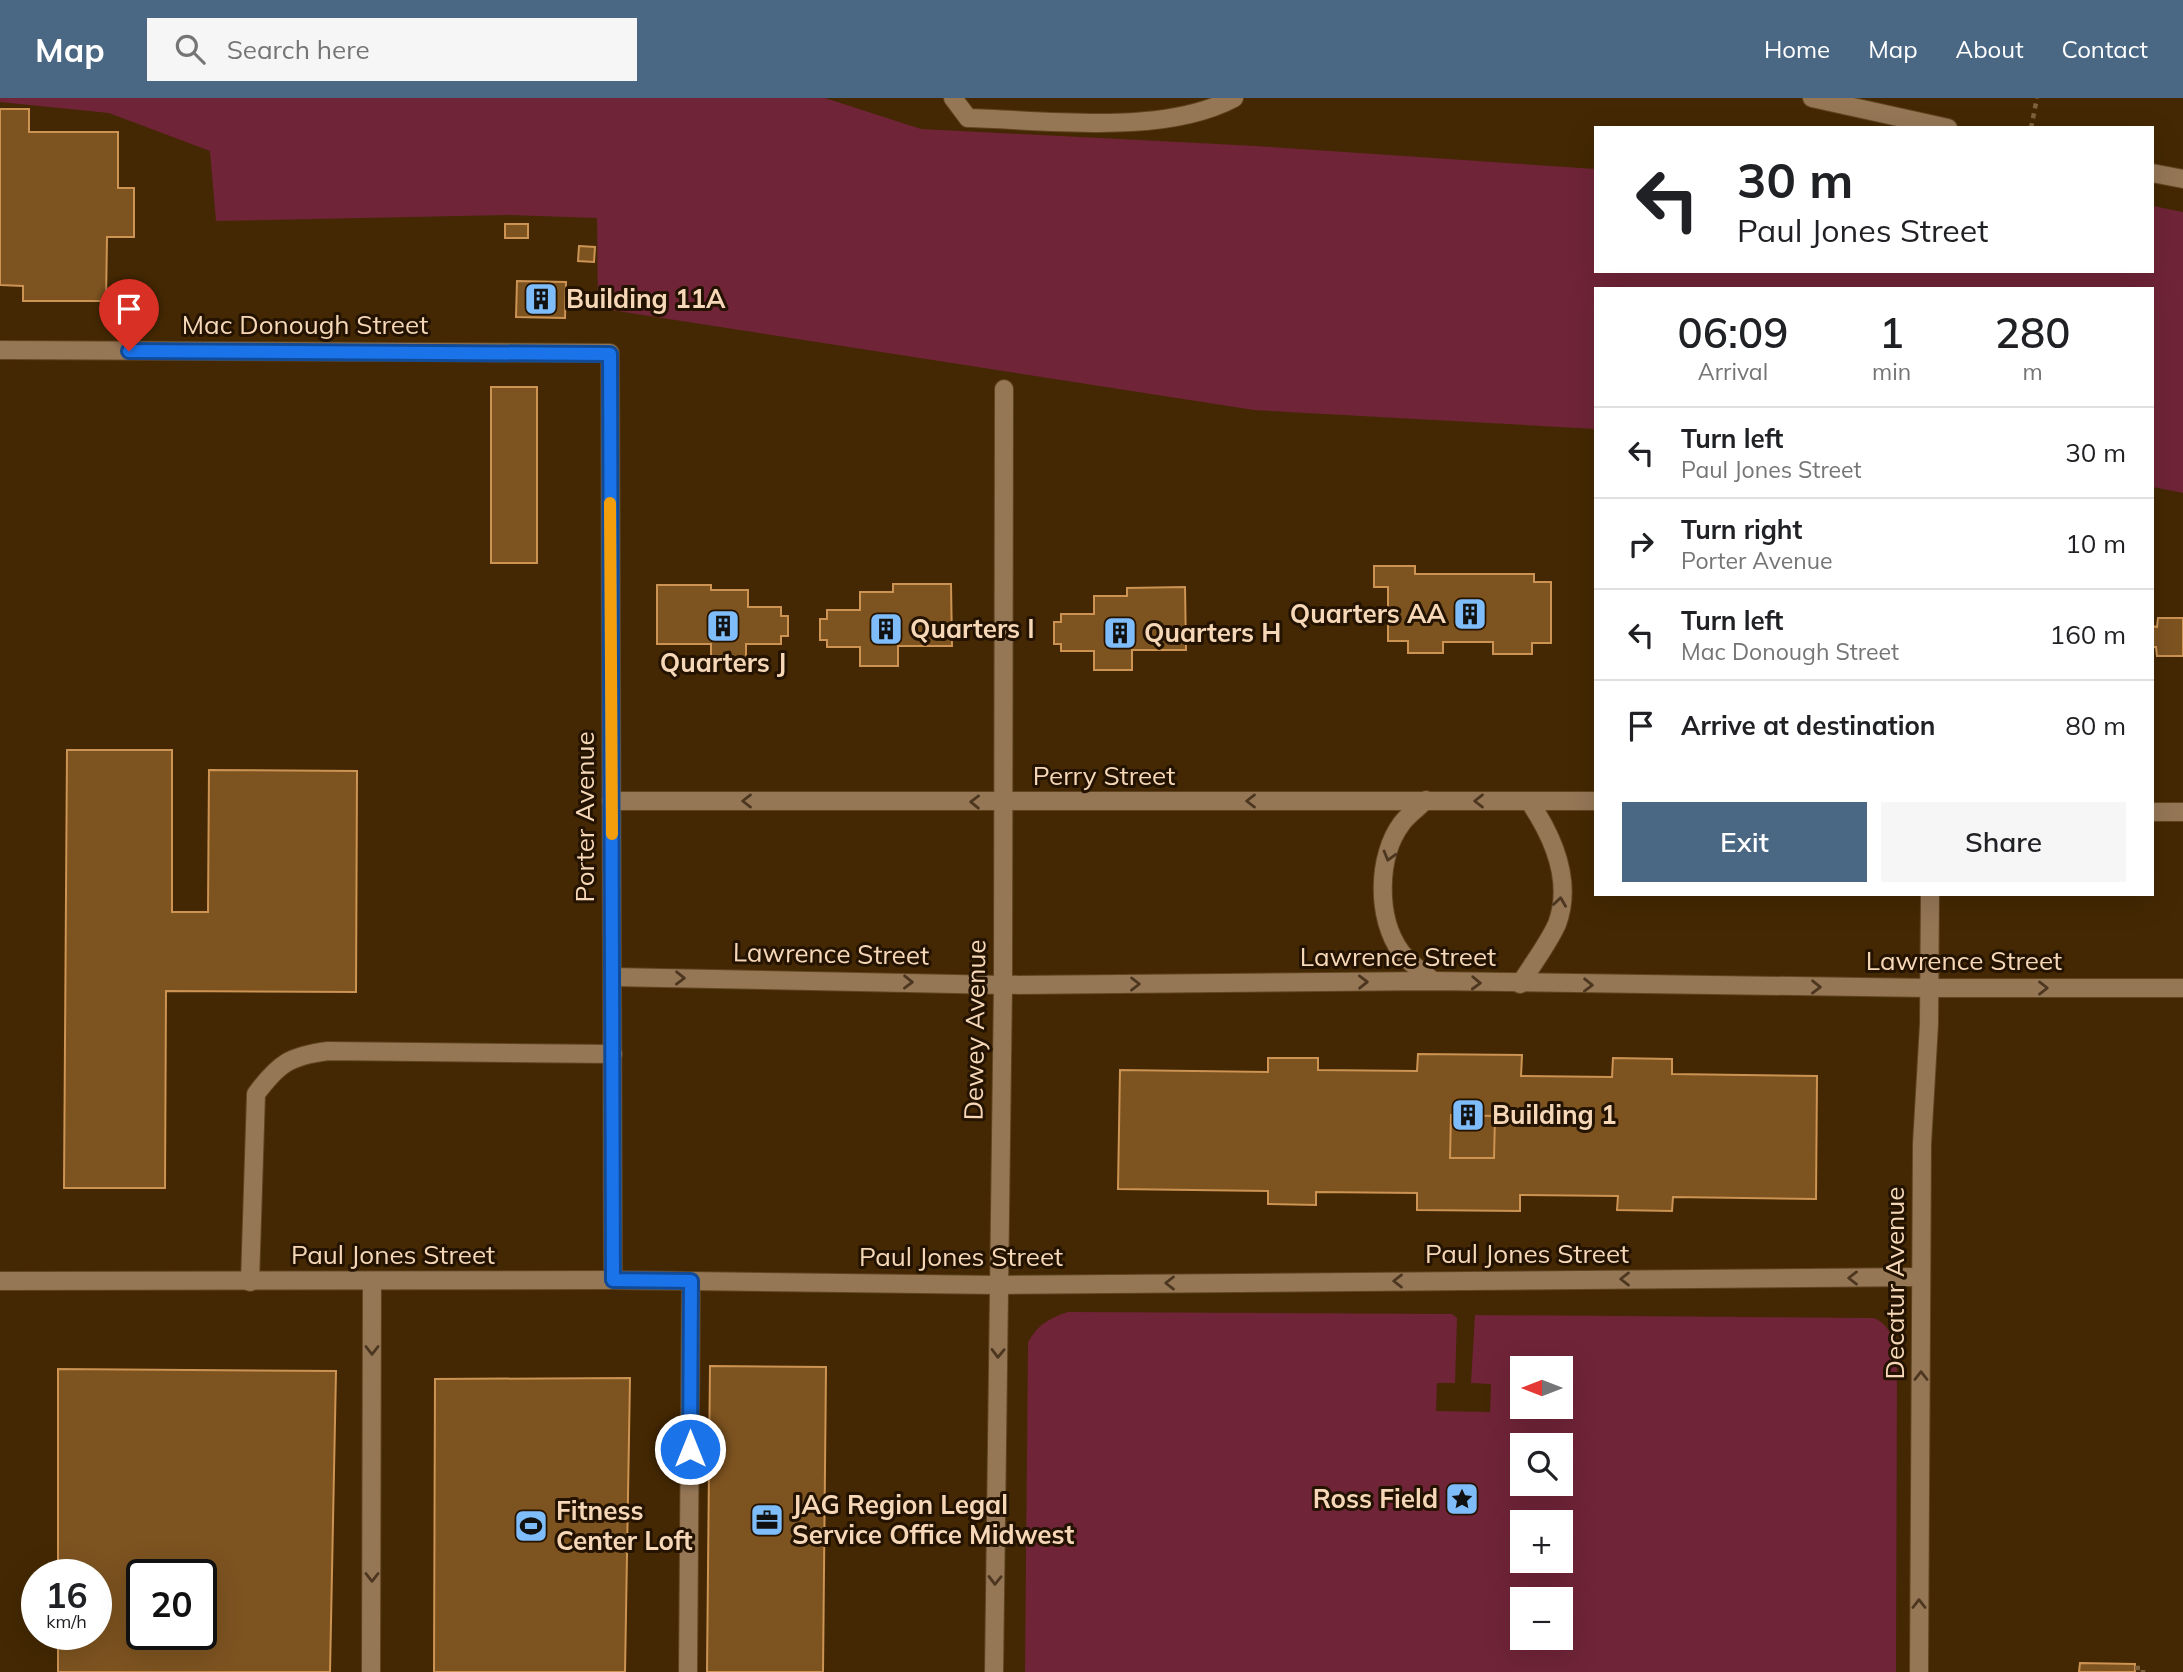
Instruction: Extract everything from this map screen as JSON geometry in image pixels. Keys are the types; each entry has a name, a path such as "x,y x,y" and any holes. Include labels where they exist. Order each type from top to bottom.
{"street":[{"path":"953,98 968,118 1154,122 1216,108 1234,98"},
{"path":"1812,98 1939,126"},
{"path":"2154,173 2183,179"},
{"name":"Mac Donough Street","path":"0,350 610,354"},
{"name":"Porter Avenue","path":"610,354 613,1280"},
{"name":"Dewey Avenue","path":"994,1672 1003,985 1004,389"},
{"path":"1426,800 1401,824 1388,855 1382,889 1387,922 1401,952 1433,981"},
{"name":"Perry Street","path":"611,801 1594,802"},
{"path":"1520,984 1557,923 1562,894 1557,858 1548,830 1529,801"},
{"path":"2154,812 2183,812"},
{"name":"Decatur Avenue","path":"1919,1672 1922,1143 1930,896"},
{"name":"Lawrence Street","path":"612,976 1003,985 1433,981 1929,988 2183,988"},
{"path":"250,1282 256,1094 274,1070 298,1055 328,1051 613,1054"},
{"name":"Paul Jones Street","path":"0,1281 613,1280 999,1285 1921,1277"},
{"path":"371,1672 372,1281"},
{"path":"688,1672 691,1281"}],"path":[{"path":"2031,126 2038,98"},
{"path":"2135,1668 2143,1668 2143,1672"}],"shaded area":[{"path":"0,98 825,98 921,129 1256,146 1594,169 1594,273 2154,273 2154,206 2183,212 2183,493 2154,487 2154,287 1594,287 1594,429 1254,410 598,308 597,218 507,215 216,221 210,151 109,113 0,102"},
{"name":"Ross Field","path":"1068,1312 1452,1314 1457,1318 1455,1383 1437,1383 1436,1411 1490,1412 1491,1384 1471,1383 1475,1315 1874,1318 1890,1333 1897,1370 1896,1672 1025,1672 1028,1343 1040,1327"}],"building":[{"path":"0,109 29,109 29,132 118,132 118,188 134,188 134,237 107,237 106,301 23,301 23,286 0,285"},
{"path":"505,224 528,224 528,238 505,238"},
{"path":"579,246 595,247 594,262 578,261"},
{"name":"Building 11A","path":"517,281 566,282 565,318 516,317"},
{"path":"491,387 537,387 537,563 491,563"},
{"name":"Quarters AA","path":"1374,566 1415,566 1415,574 1534,574 1534,582 1551,582 1551,643 1532,643 1532,654 1493,654 1493,642 1443,642 1443,653 1408,653 1408,641 1388,641 1388,587 1374,587"},
{"name":"Quarters I","path":"893,584 951,584 952,646 898,646 898,666 860,666 860,647 827,647 827,640 820,640 820,619 827,619 827,610 860,610 860,592 893,592"},
{"name":"Quarters J","path":"657,585 711,585 711,590 748,590 748,607 781,607 781,616 788,616 788,636 781,636 781,644 746,644 746,663 711,663 711,644 657,644"},
{"name":"Quarters H","path":"1185,587 1186,650 1132,650 1132,670 1094,670 1094,651 1061,651 1061,644 1054,644 1054,622 1061,622 1061,614 1094,614 1094,596 1127,596 1127,588"},
{"path":"2158,618 2183,618 2183,656 2157,656 2154,626 2157,627"},
{"path":"67,750 172,750 172,912 208,912 209,770 357,771 356,992 166,991 165,1188 64,1188"},
{"name":"Building 1","path":"1418,1054 1522,1055 1521,1076 1612,1077 1613,1058 1672,1059 1672,1074 1817,1076 1816,1199 1673,1197 1672,1211 1617,1210 1618,1196 1520,1195 1520,1211 1417,1210 1417,1193 1316,1192 1316,1205 1268,1204 1268,1191 1118,1189 1120,1070 1268,1072 1268,1058 1318,1058 1318,1070 1417,1071"},
{"path":"1451,1115 1495,1116 1494,1158 1450,1158"},
{"name":"JAG Region Legal Service Office Midwest","path":"710,1366 826,1367 823,1672 707,1672"},
{"path":"58,1369 336,1371 330,1672 58,1672 58,1650 112,1650 112,1559 58,1559"},
{"name":"Fitness Center Loft","path":"630,1378 625,1672 434,1672 435,1379"},
{"path":"2080,1663 2135,1664 2135,1672 2079,1672"}],"slow traffic":[{"path":"610,503 612,834"}],"place":[{"name":"Building 11A","path":"541,299"},
{"name":"Quarters AA","path":"1470,614"},
{"name":"Quarters J","path":"723,626"},
{"name":"Quarters I","path":"886,629"},
{"name":"Quarters H","path":"1120,633"},
{"name":"Building 1","path":"1468,1115"},
{"name":"Ross Field","path":"1462,1499"},
{"name":"JAG Region Legal Service Office Midwest","path":"767,1520"},
{"name":"Fitness Center Loft","path":"531,1526"}],"route":[{"path":"129,351 610,354 613,1280 691,1281 690,1449"}]}
